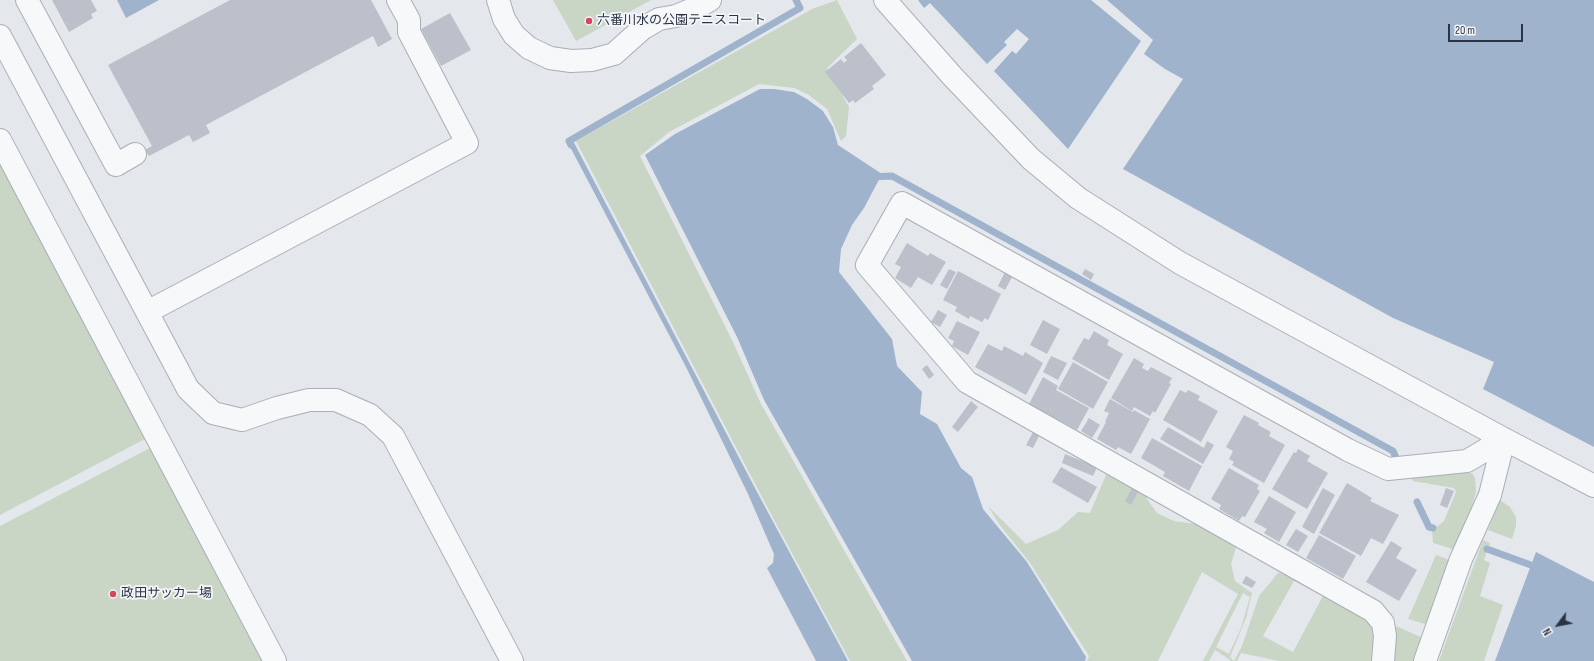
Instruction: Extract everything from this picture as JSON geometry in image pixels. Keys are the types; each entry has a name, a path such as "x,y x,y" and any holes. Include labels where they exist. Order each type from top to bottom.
{"street":[{"path":"27,0 116,165 135,154"},
{"path":"147,312 467,143 409,32 409,20 398,0"},
{"path":"498,0 504,19 514,35 529,48 550,58 571,61 592,60 614,54 642,29 659,19 676,16 698,8 707,1"},
{"path":"885,0 953,77 1031,159 1078,198 1180,263 1504,439 1594,486"},
{"path":"0,36 188,389 213,414 242,420 277,408 309,400 336,400 370,415 393,436 512,661"},
{"path":"0,140 275,661"},
{"path":"1383,661 1386,636 1383,623 1373,611 967,382 866,265 902,203 1342,446 1388,469 1467,460 1504,439"},
{"path":"1425,661 1461,558 1490,494 1504,439"}],"green space":[{"name":"六番川水の公園テニスコート","path":"553,0 651,0 576,41"},
{"path":"837,0 857,39 827,68 849,107 846,136 841,141 827,109 809,95 794,88 759,84 669,132 640,156 732,340 761,404 907,661 850,661 764,501 576,141 812,9"},
{"path":"0,163 145,439 0,515"},
{"name":"政田サッカー場","path":"150,448 262,661 0,661 0,526"},
{"path":"1108,470 1145,489 1147,499 1157,513 1174,521 1211,526 1238,541 1231,564 1235,581 1252,593 1246,618 1230,657 1234,661 1230,661 1215,650 1209,661 1203,661 1238,594 1202,572 1158,661 1087,661 1089,656 1030,563 999,524 988,506 1026,544 1058,530 1078,512 1090,513","holes":["1243,593 1250,597 1241,628 1229,654 1216,647"]},
{"path":"1467,471 1473,474 1476,491 1470,515 1456,550 1433,543 1432,531 1444,521 1456,492 1454,488 1413,481 1411,477"},
{"path":"1500,500 1510,507 1516,517 1516,526 1512,539 1488,530"},
{"path":"1483,540 1490,543 1484,560 1490,563 1480,596 1503,605 1484,661 1439,661"},
{"path":"1436,555 1452,561 1428,625 1408,619"},
{"path":"1288,571 1371,618 1378,632 1376,661 1279,661 1241,653 1237,661 1234,661 1242,646 1259,596 1278,573","holes":["1294,581 1323,596 1293,652 1263,636"]},
{"path":"1396,626 1423,638 1415,661 1391,661"}],"water":[{"path":"117,0 159,0 126,18"},
{"path":"918,0 1091,0 1141,41 1068,149 994,71 1012,51 1016,54 1029,39 1017,29 1004,42 1007,45 987,64 930,3 924,8"},
{"path":"1107,0 1594,0 1594,447 1483,389 1494,362 1393,318 1123,169 1183,79 1165,69 1144,54 1153,40"},
{"path":"760,89 774,89 794,92 807,99 823,111 833,127 838,145 882,174 864,208 852,225 841,249 839,272 892,339 897,366 922,392 920,414 937,424 961,468 972,477 983,509 1027,562 1086,657 1085,661 912,661 764,400 737,337 645,155 675,134"},
{"path":"571,137 756,490 848,661 816,661 767,568 773,563 774,554 748,494 687,369 567,141"},
{"path":"1536,552 1594,582 1594,661 1495,661"}],"building":[{"path":"52,0 91,0 97,11 91,14 93,18 69,32"},
{"path":"230,0 371,0 392,39 378,47 373,36 206,125 210,133 193,142 189,135 149,156 145,150 152,146 108,65"},
{"path":"450,13 471,50 441,66 421,29"},
{"path":"861,43 886,75 872,86 874,89 855,103 853,100 849,103 825,72 841,59 844,63 847,60 844,57"},
{"path":"907,243 928,256 930,253 946,262 932,285 918,277 911,288 895,278 901,267 895,264"},
{"path":"949,269 956,272 947,289 940,285"},
{"path":"1085,269 1094,274 1091,280 1082,274"},
{"path":"958,271 1001,294 988,320 985,318 982,322 970,316 969,319 955,311 957,307 943,300"},
{"path":"1005,272 1012,277 1005,290 998,286"},
{"path":"938,310 947,315 940,327 931,322"},
{"path":"1043,320 1060,329 1047,354 1030,345"},
{"path":"957,321 980,332 968,355 952,346 954,341 948,338"},
{"path":"1094,331 1109,340 1107,345 1123,354 1109,380 1072,359 1084,338 1089,340"},
{"path":"988,344 1002,351 1004,346 1023,356 1025,352 1043,363 1026,395 975,367"},
{"path":"1051,356 1067,363 1058,380 1043,372"},
{"path":"1134,358 1144,364 1142,368 1148,371 1151,367 1172,378 1169,383 1171,384 1155,413 1153,411 1150,416 1134,407 1132,411 1111,398"},
{"path":"1073,362 1108,382 1093,409 1058,389"},
{"path":"927,365 934,375 929,379 922,369"},
{"path":"1043,377 1058,386 1056,390 1089,408 1077,430 1029,404"},
{"path":"1180,390 1186,393 1188,390 1200,396 1198,400 1218,411 1201,442 1163,420"},
{"path":"1110,399 1133,412 1134,410 1150,419 1131,454 1118,447 1116,450 1097,439 1109,413 1104,411"},
{"path":"971,401 978,407 958,432 952,427"},
{"path":"1244,415 1259,423 1258,425 1271,432 1269,436 1285,445 1264,483 1232,465 1234,462 1229,459 1233,451 1226,447"},
{"path":"1089,418 1100,425 1092,438 1081,431"},
{"path":"1168,427 1204,448 1207,441 1214,445 1203,464 1160,439"},
{"path":"1033,432 1039,436 1033,448 1026,445"},
{"path":"1152,438 1202,466 1189,491 1163,476 1165,472 1141,458"},
{"path":"1298,449 1310,456 1307,461 1328,473 1307,509 1272,489 1294,452 1296,453"},
{"path":"1065,454 1097,467 1093,476 1062,463"},
{"path":"1061,467 1097,487 1088,503 1052,482"},
{"path":"1229,468 1259,485 1257,489 1260,491 1245,517 1242,516 1239,521 1219,509 1221,505 1211,499"},
{"path":"1347,483 1372,498 1370,501 1399,515 1383,544 1371,538 1361,556 1319,533"},
{"path":"1132,488 1138,492 1131,505 1125,501"},
{"path":"1323,488 1335,495 1314,534 1302,527"},
{"path":"1446,488 1454,491 1447,508 1440,505"},
{"path":"1269,496 1296,512 1279,542 1264,533 1267,529 1254,522"},
{"path":"1296,529 1308,536 1298,552 1286,545"},
{"path":"1319,535 1356,556 1343,579 1306,558"},
{"path":"1391,541 1402,548 1396,558 1417,570 1399,601 1366,582"},
{"path":"1246,576 1256,582 1252,588 1242,583"}],"waterway":[{"path":"571,145 569,141 800,8 796,0"},
{"path":"871,177 892,176 1393,451 1396,458"},
{"path":"1417,502 1429,527 1433,528"},
{"path":"1487,549 1539,568"}],"place":[{"name":"六番川水の公園テニスコート","path":"589,21"},
{"name":"政田サッカー場","path":"113,594"}]}
